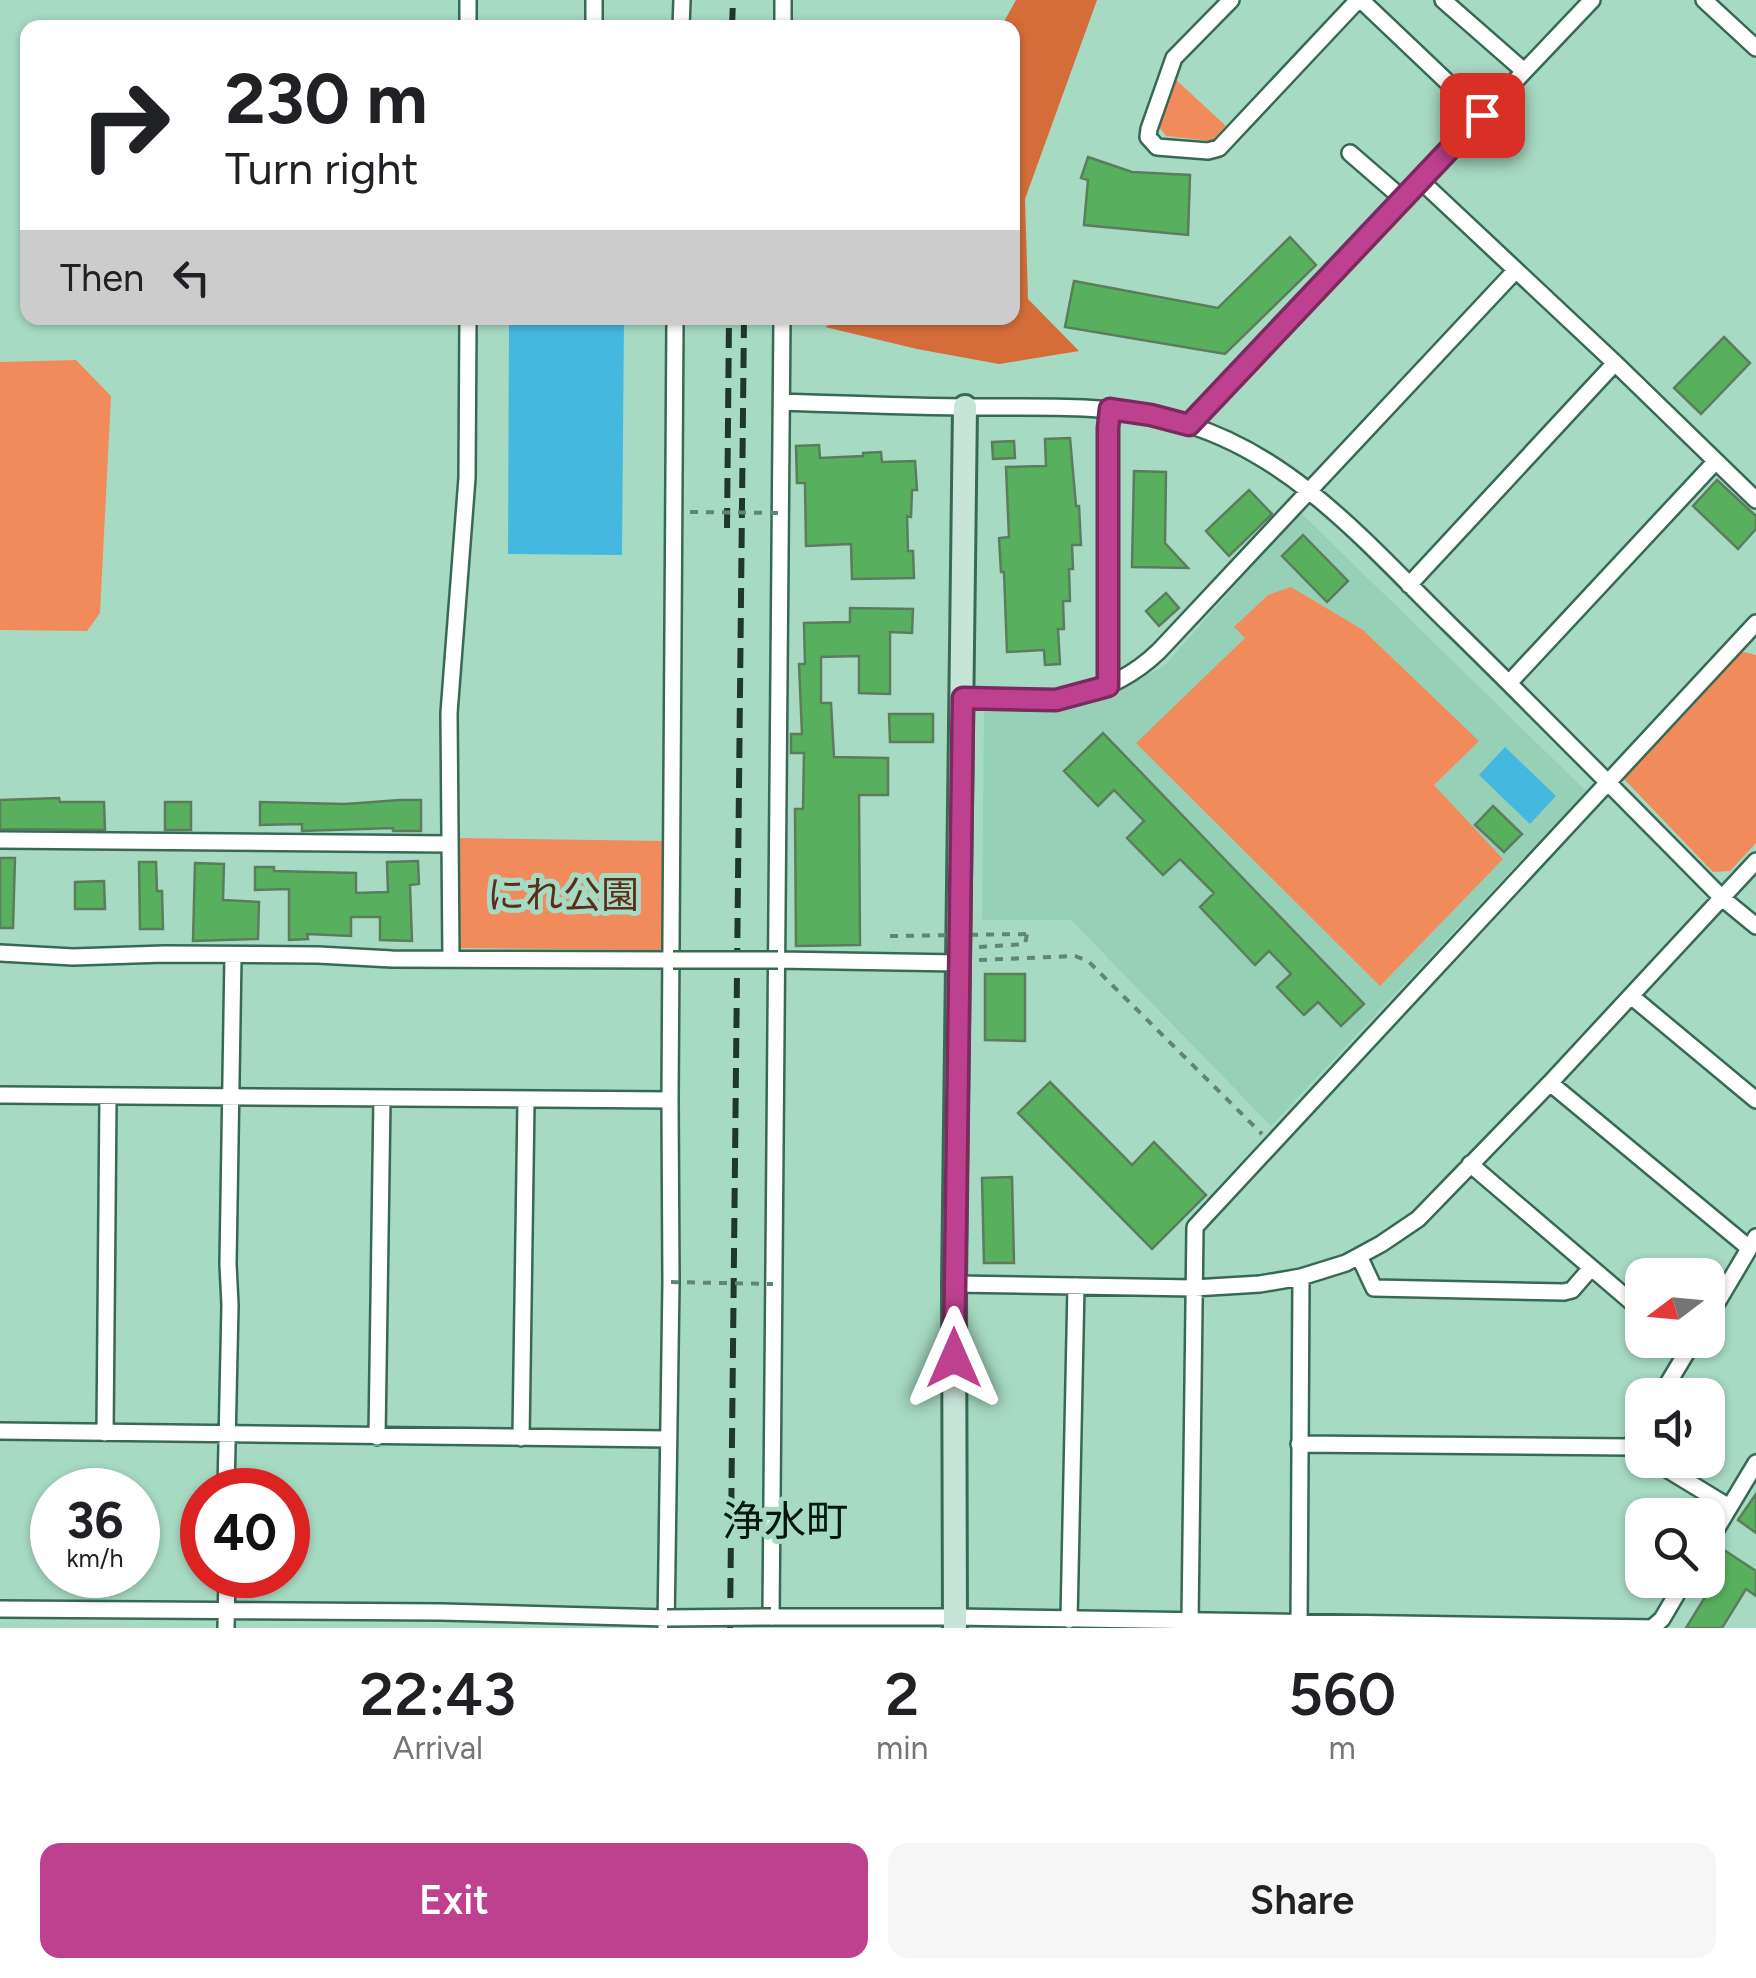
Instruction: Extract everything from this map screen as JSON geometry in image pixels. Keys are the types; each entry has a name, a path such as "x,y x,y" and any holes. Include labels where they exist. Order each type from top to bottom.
{"street":[{"path":"1231,0 1174,58 1149,129 1148,137 1157,147 1208,151 1219,148 1359,0 1482,115"},
{"path":"1443,0 1524,72"},
{"path":"1189,425 1592,0"},
{"path":"1704,0 1756,48"},
{"path":"1350,153 1402,198"},
{"path":"1420,180 1756,500"},
{"path":"963,698 1056,700 1130,676 1159,652 1516,270"},
{"path":"451,959 450,713 468,478 468,325"},
{"path":"666,1623 675,325"},
{"path":"771,1617 782,325"},
{"path":"1409,585 1615,363"},
{"path":"782,402 1110,409 1189,425 1242,447 1310,490 1722,898 1756,926"},
{"path":"955,1622 954,1284 969,957 963,698 965,407"},
{"path":"1108,686 1110,409"},
{"path":"1509,683 1716,461"},
{"path":"1190,1621 1195,1226 1756,623"},
{"path":"0,840 450,844"},
{"path":"954,1284 1194,1288 1260,1284 1346,1263 1418,1220 1756,861"},
{"path":"0,954 672,960 969,957"},
{"path":"226,1468 232,956"},
{"path":"1631,996 1756,1100"},
{"path":"1550,1084 1753,1242 1725,1289"},
{"path":"0,1095 670,1100"},
{"path":"105,1432 108,1096"},
{"path":"378,1437 382,1099"},
{"path":"521,1438 526,1101"},
{"path":"1470,1164 1625,1297"},
{"path":"1359,1256 1374,1288 1564,1292 1572,1290 1591,1268"},
{"path":"1299,1625 1301,1277"},
{"path":"1069,1620 1076,1286"},
{"path":"0,1431 668,1440"},
{"path":"1300,1444 1625,1450"},
{"path":"1725,1514 1756,1463"},
{"path":"1681,1478 1729,1507"},
{"path":"0,1609 227,1620 666,1623 771,1617 1654,1628 1675,1598"}],"path":[{"path":"690,512 780,513"},
{"path":"890,936 1027,934 1025,944 969,957"},
{"path":"969,957 1074,956 1088,960 1272,1144"},
{"path":"671,1282 773,1284"}],"shaded area":[{"path":"1016,0 1097,0 1025,199 1028,299 1079,351 999,364 825,327 1020,325 1020,20 1005,20"},
{"path":"1300,512 1586,791 1271,1126 1071,920 982,920 984,707 1063,706 1115,694 1165,665"}],"green space":[{"path":"1173,77 1226,126 1212,141 1166,136 1156,123"},
{"path":"76,360 111,396 100,613 87,631 0,630 0,362"},
{"path":"1291,587 1363,630 1479,741 1434,785 1503,859 1380,986 1136,743 1245,638 1234,627 1268,595"},
{"path":"1740,651 1756,655 1756,843 1730,871 1713,872 1623,778"},
{"name":"にれ公園","path":"458,838 667,841 666,950 459,948"}],"water":[{"path":"509,325 624,325 622,555 508,554"},
{"path":"1505,747 1556,796 1530,824 1479,775"}],"building":[{"path":"1088,157 1132,172 1190,175 1188,235 1084,225 1088,180 1081,178"},
{"path":"1290,237 1316,265 1225,354 1065,327 1074,281 1218,308"},
{"path":"1724,337 1750,363 1701,414 1674,388"},
{"path":"1070,438 1081,545 1072,545 1070,601 1063,601 1064,629 1058,629 1060,664 1045,665 1044,650 1007,652 999,538 1009,537 1006,467 1046,466 1045,439"},
{"path":"1014,441 1015,458 993,459 992,442"},
{"path":"819,445 820,458 881,452 882,462 915,461 917,490 912,490 911,517 907,516 914,578 852,579 851,544 806,546 805,483 797,483 796,446"},
{"path":"1134,471 1166,472 1165,543 1188,568 1132,567"},
{"path":"1717,480 1756,516 1756,529 1738,549 1693,506"},
{"path":"1249,490 1272,514 1229,556 1206,531"},
{"path":"1303,535 1348,581 1327,602 1282,556"},
{"path":"1166,593 1179,608 1159,626 1146,611"},
{"path":"850,608 913,609 912,633 890,632 890,694 859,693 859,656 821,657 821,703 831,703 834,757 888,758 888,795 859,795 860,945 796,946 795,809 803,809 804,753 791,753 791,734 802,734 799,664 805,664 804,623 850,622"},
{"path":"889,714 933,714 933,742 890,742"},
{"path":"1103,733 1364,1004 1341,1026 1318,1002 1304,1015 1277,987 1291,974 1269,951 1255,965 1200,907 1214,893 1180,859 1163,875 1127,838 1144,821 1114,790 1098,806 1064,771"},
{"path":"59,798 60,802 104,802 105,830 0,829 0,800"},
{"path":"421,800 421,831 302,831 302,824 260,825 260,802 345,804"},
{"path":"165,802 191,802 191,830 165,830"},
{"path":"1493,806 1522,834 1504,852 1475,825"},
{"path":"0,858 15,858 13,928 0,928"},
{"path":"418,861 419,884 410,885 412,941 380,940 380,917 351,917 351,936 307,934 308,939 289,940 289,889 255,890 255,867 274,867 274,871 356,873 356,893 388,892 387,862"},
{"path":"139,862 156,862 163,929 140,929"},
{"path":"195,863 224,864 223,900 259,902 258,939 193,941"},
{"path":"104,881 105,909 75,909 75,882"},
{"path":"985,974 1025,974 1025,1041 985,1040"},
{"path":"1050,1082 1132,1165 1154,1142 1206,1195 1152,1249 1018,1113"},
{"path":"1012,1177 1014,1263 984,1263 982,1178"},
{"path":"1756,1494 1756,1533 1738,1520"},
{"path":"1725,1551 1756,1571 1756,1596 1746,1589 1722,1628 1686,1628 1704,1598 1725,1598"}],"railway":[{"path":"732,20 733,0"},
{"path":"727,528 729,325"},
{"path":"730,1628 744,325"}],"district":[{"name":"浄水町","path":"785,1521"}],"route":[{"path":"954,1358 963,698 1056,700 1108,686 1110,409 1189,425 1482,115"}]}
